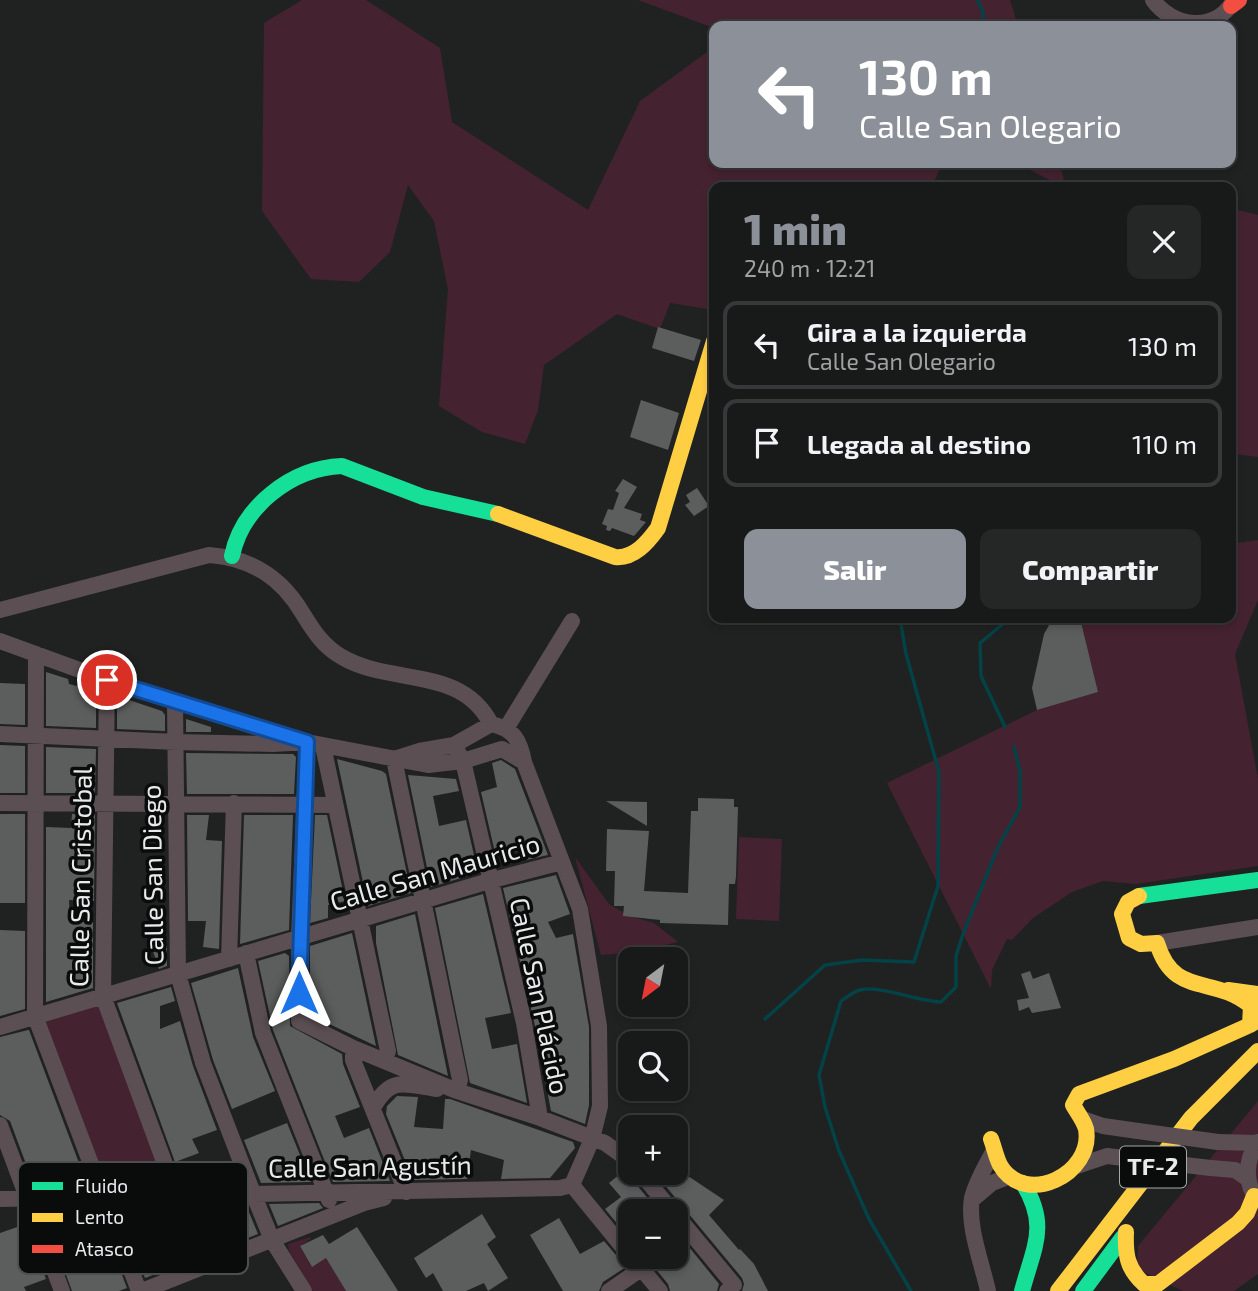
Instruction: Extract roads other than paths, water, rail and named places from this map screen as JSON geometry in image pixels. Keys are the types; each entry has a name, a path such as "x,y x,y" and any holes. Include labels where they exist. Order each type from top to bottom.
{"main road":[{"path":"232,556 241,526 262,502 303,475 328,464 342,466 423,497 508,516 615,557 625,558 647,542 658,528 709,356"},
{"path":"1258,880 1141,895 1128,902 1122,914 1129,938 1141,944 1157,943 1159,957 1166,970 1180,980 1258,994"},
{"path":"1016,1180 1037,1186 1051,1184 1065,1179 1077,1167 1087,1145 1083,1119 1073,1105 1079,1094 1174,1059 1254,1022 1251,1006 1245,998 1228,990"},
{"name":"TF-2","path":"1058,1291 1191,1118 1258,1051"},
{"path":"1226,1106 1258,1072"},
{"name":"TF-2","path":"1167,1180 1208,1126"},
{"path":"992,1146 999,1165 1036,1204 1039,1228 1022,1291"},
{"path":"1083,1291 1130,1227 1124,1257 1128,1267 1144,1284 1158,1284 1238,1223 1256,1198"}],"street":[{"path":"1153,0 1169,17 1186,21"},
{"path":"1209,21 1235,2"},
{"path":"0,610 209,555 232,556 270,575 290,594 314,633 335,653 354,665 457,689 520,740 524,762 580,909 599,1026 600,1106 592,1139 572,1185 618,1241"},
{"path":"394,759 419,751 454,745 503,728 572,621"},
{"path":"0,641 107,680 248,725 323,746 428,765 463,761 502,749 509,743 503,728"},
{"path":"36,654 35,1016 91,1162"},
{"name":"Calle San Cristobal","path":"107,680 103,996 164,1162"},
{"name":"Calle San Diego","path":"175,702 178,974 203,1063 241,1162"},
{"path":"246,743 248,725"},
{"path":"0,734 176,742 307,742"},
{"path":"307,742 299,938 299,1021 353,1048 457,1091 540,1118 618,1151"},
{"name":"Calle San Plácido","path":"454,745 463,761 524,1023 540,1118"},
{"path":"323,746 388,1051 384,1061"},
{"path":"502,749 524,762"},
{"path":"394,759 460,1080 457,1091"},
{"path":"0,803 334,805"},
{"path":"229,958 234,803"},
{"name":"Calle San Mauricio","path":"0,1027 489,881 562,862"},
{"path":"1157,943 1258,927"},
{"path":"246,953 263,1033 335,1215"},
{"path":"248,1249 364,1203 406,1192 374,1106 353,1060 353,1048"},
{"path":"374,1106 384,1089 392,1085 457,1091"},
{"path":"1083,1119 1103,1126 1218,1142 1257,1142"},
{"path":"0,1125 18,1173"},
{"path":"1248,1180 1250,1154 1257,1142"},
{"path":"988,1291 974,1226 972,1200 992,1146"},
{"path":"1077,1167 1107,1156 1236,1170 1248,1180 1256,1198"},
{"name":"Calle San Diego","path":"248,1180 272,1240 304,1291"},
{"path":"972,1200 992,1183 1016,1180"},
{"name":"Calle San Agustín","path":"248,1193 406,1192 560,1188 572,1185"},
{"path":"651,1185 662,1199"},
{"name":"Calle San Agustín","path":"0,1199 18,1199"},
{"path":"688,1232 730,1288"},
{"path":"609,1291 627,1269"},
{"path":"641,1269 660,1291"},
{"path":"56,1274 62,1291"},
{"path":"134,1274 141,1291 164,1287 190,1274"}],"waterway":[{"path":"977,0 983,11 983,21"},
{"path":"765,1019 825,965 862,960 914,962 938,886 939,772 906,654 901,623"},
{"path":"1004,623 980,643 981,676 1005,727"},
{"path":"911,1291 869,1219 839,1151 825,1107 819,1075 841,1001 850,995 868,989 941,1002 956,987 956,956 963,934 998,847 1020,807 1020,771 1014,747"}]}
